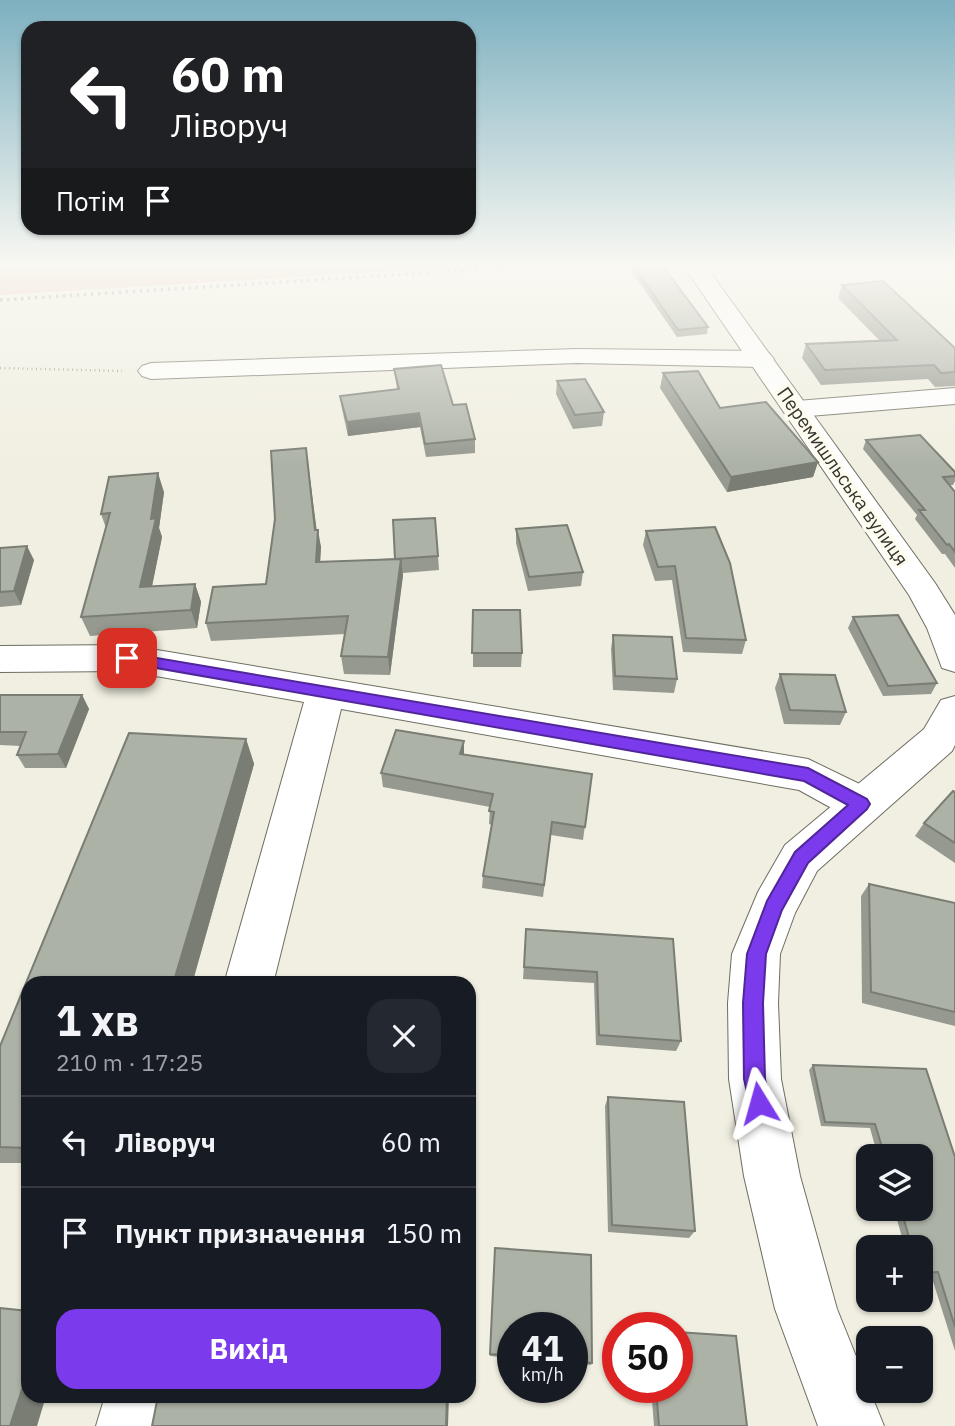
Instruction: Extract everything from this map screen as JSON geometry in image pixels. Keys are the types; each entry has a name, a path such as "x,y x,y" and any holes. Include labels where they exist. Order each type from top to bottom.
{"street":[{"name":"Перемишльська вулиця","path":"741,332 923,591 945,628 955,659"},
{"path":"151,372 578,356 761,359"},
{"path":"797,410 955,396"},
{"path":"0,659 127,658 808,775 861,804"},
{"path":"250,976 326,692"},
{"path":"851,1426 806,1309 772,1176 755,1079 753,1003 757,954 774,907 801,858 861,804 949,732"},
{"path":"129,1426 135,1403"}],"path":[{"path":"0,368 151,372"}],"building":[{"path":"889,332 937,332 955,348 955,372 941,373 934,365 825,370 806,344 897,340"},
{"path":"441,365 453,405 466,404 475,439 425,444 419,413 347,422 340,396 399,389 394,369"},
{"path":"698,371 720,408 766,402 818,462 731,477 663,373"},
{"path":"585,379 604,412 575,415 557,381"},
{"path":"920,435 955,472 955,476 943,477 955,492 955,552 919,510 925,510 866,440"},
{"path":"306,448 315,530 318,530 316,562 401,559 388,657 341,656 348,616 206,623 213,587 266,584 275,519 271,451"},
{"path":"158,473 151,519 156,518 140,587 195,584 191,610 81,617 110,513 101,514 109,477"},
{"path":"435,518 438,556 395,559 393,520"},
{"path":"567,525 583,572 529,577 516,529"},
{"path":"715,527 730,563 746,640 686,638 675,566 658,567 646,531"},
{"path":"27,546 14,591 0,592 0,548"},
{"path":"473,610 520,610 522,653 472,653"},
{"path":"898,615 937,683 888,686 853,617"},
{"path":"613,635 672,637 677,679 615,676"},
{"path":"780,674 835,675 846,712 790,710"},
{"path":"0,695 82,695 58,754 17,755 26,732 0,732"},
{"path":"396,730 464,741 460,754 592,774 585,827 552,822 544,885 483,876 494,812 489,811 493,794 381,773"},
{"path":"129,733 246,739 175,976 29,976"},
{"path":"953,791 955,792 955,843 924,823"},
{"path":"869,884 955,903 955,1012 871,992"},
{"path":"526,929 673,939 681,1041 599,1035 597,972 524,967"},
{"path":"21,995 21,1148 0,1147 0,1046"},
{"path":"813,1065 926,1069 955,1157 955,1327 938,1272 933,1272 933,1235 908,1235 904,1221 933,1221 933,1144 881,1144 875,1124 825,1122"},
{"path":"608,1097 684,1102 695,1231 612,1225"},
{"path":"495,1248 591,1255 592,1363 588,1363 588,1312 497,1312 497,1355 490,1354"},
{"path":"0,1308 21,1310 21,1392 10,1426 0,1426"},
{"path":"693,1333 736,1336 747,1426 659,1426 657,1403 693,1403"},
{"path":"157,1403 447,1403 446,1426 152,1426"}],"route":[{"path":"127,658 808,775 861,804 801,858 774,907 757,954 753,1003 755,1079 759,1103"}]}
